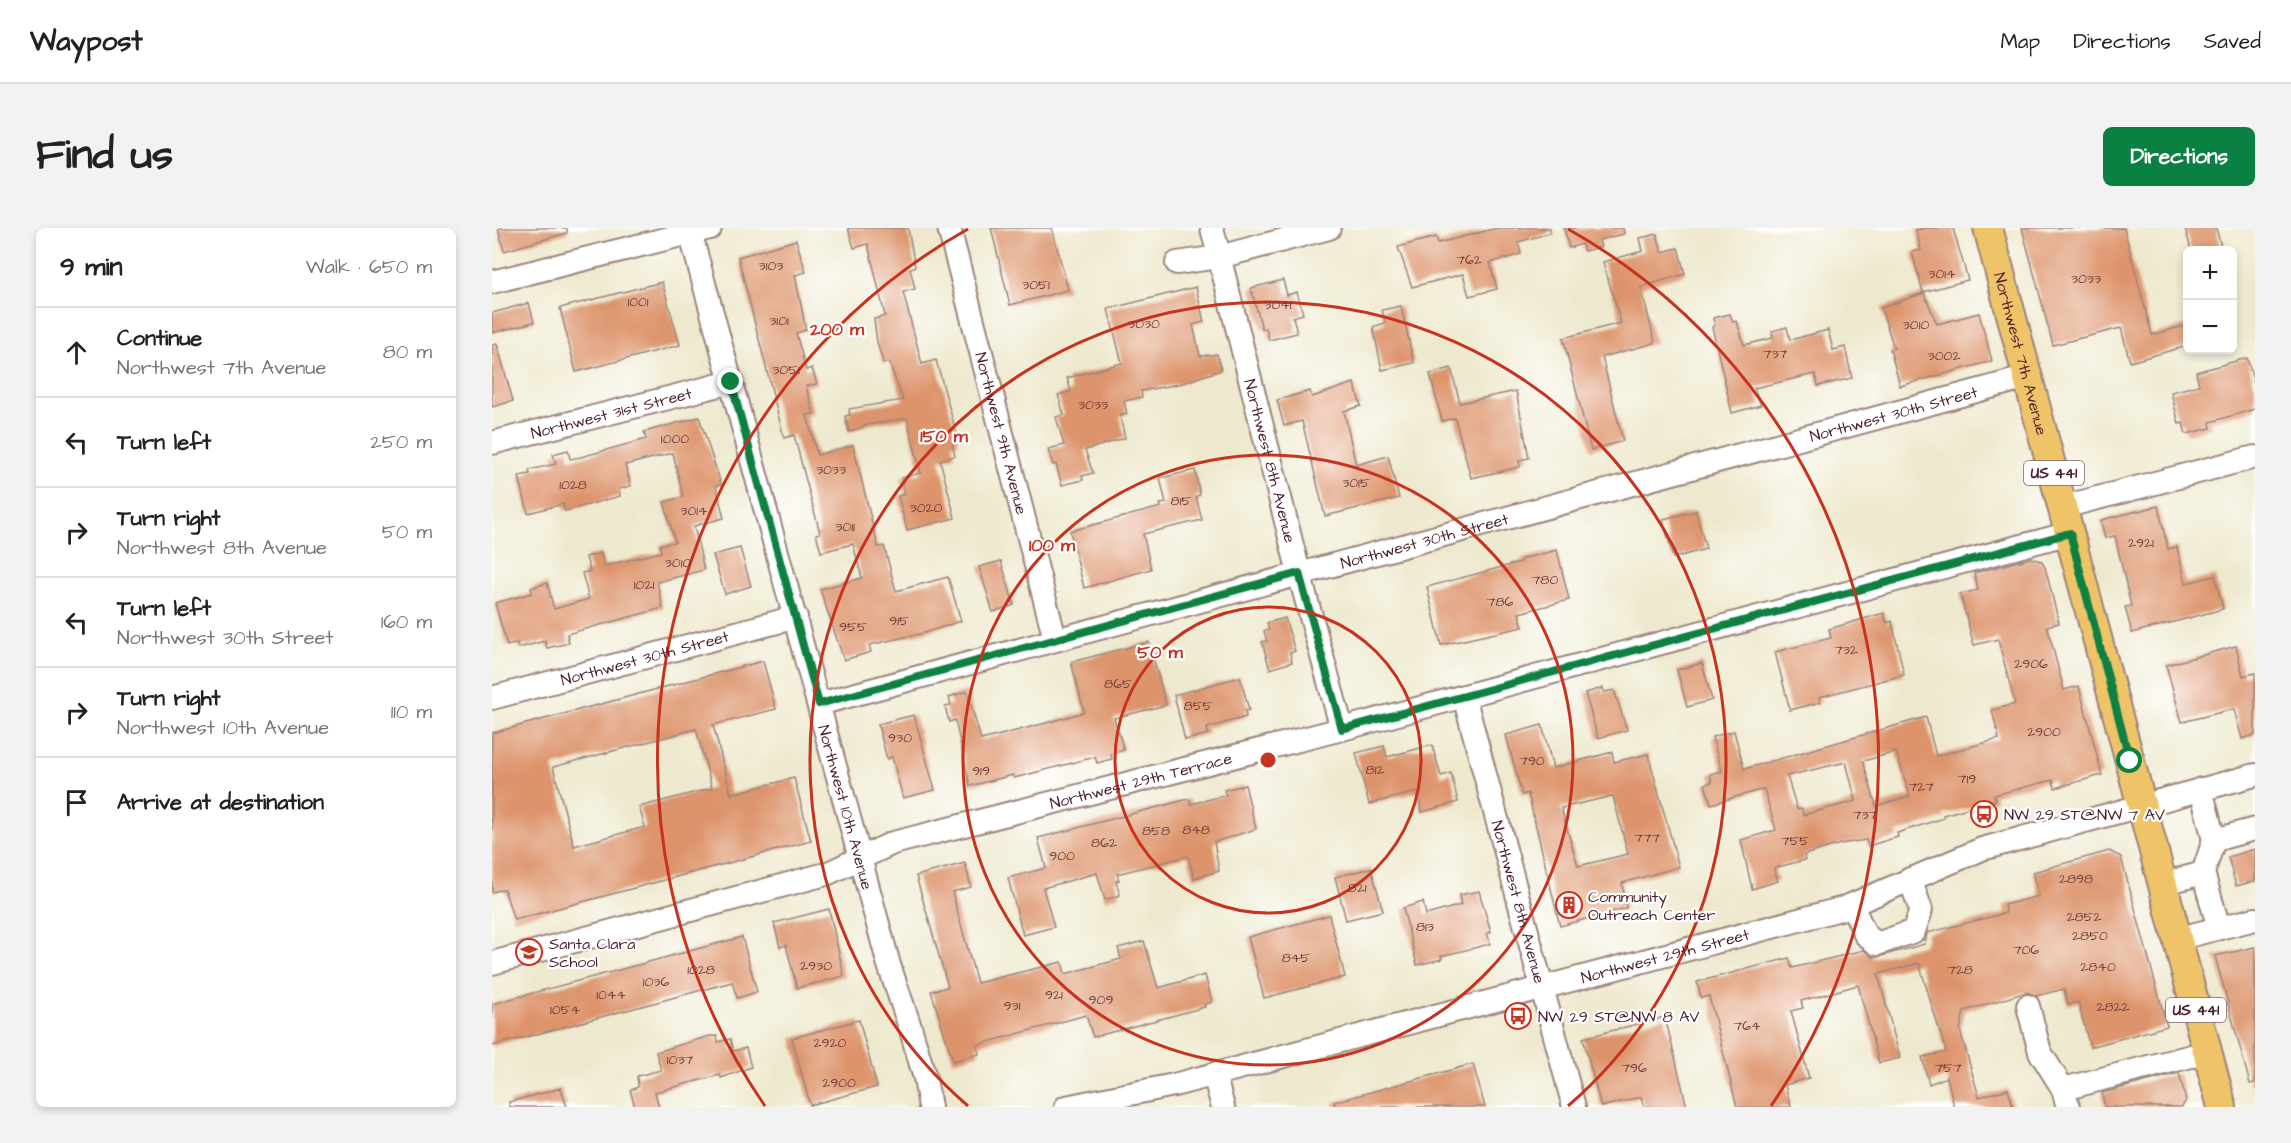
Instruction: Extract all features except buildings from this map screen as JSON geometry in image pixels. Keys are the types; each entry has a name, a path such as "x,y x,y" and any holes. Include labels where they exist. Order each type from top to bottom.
{"main road":[{"name":"Northwest 7th Avenue","path":"1988,228 2222,1107"}],"street":[{"name":"Northwest 9th Avenue","path":"949,228 1055,639"},
{"name":"Northwest 8th Avenue","path":"1212,228 1299,573 1342,729"},
{"path":"1177,263 1219,257 1329,228"},
{"path":"492,282 696,230"},
{"name":"Northwest 10th Avenue","path":"696,230 731,382 889,965 925,1078 930,1107"},
{"name":"Northwest 30th Street","path":"819,704 2028,377"},
{"name":"Northwest 31st Street","path":"492,443 731,382"},
{"path":"2066,520 2255,457"},
{"name":"Northwest 29th Terrace","path":"492,963 826,874 893,843 1464,696 2066,520"},
{"name":"Northwest 30th Street","path":"492,699 796,617"},
{"name":"Northwest 8th Avenue","path":"1464,696 1574,1107"},
{"name":"Northwest 29th Street","path":"1066,1107 1112,1099 1214,1074 1852,905 1982,849 2142,804 2254,778"},
{"path":"2201,789 2214,840 2203,873 2219,928"},
{"path":"2214,840 2255,829"},
{"path":"2162,884 2203,873"},
{"path":"1852,905 1865,934 1877,944 1914,931 1921,910 1910,879"},
{"path":"2176,939 2255,919"},
{"path":"2028,1006 2040,1052 2065,1098 2207,1052"},
{"path":"1214,1074 1223,1107"}],"place":[{"name":"NW 29 ST@NW 7 AV","path":"1984,814"},
{"name":"Community Outreach Center","path":"1569,905"},
{"name":"Santa Clara School","path":"529,952"},
{"name":"NW 29 ST@NW 8 AV","path":"1518,1016"}],"route":[{"path":"731,382 819,704 1299,573 1342,729 2070,533 2130,761"}]}
